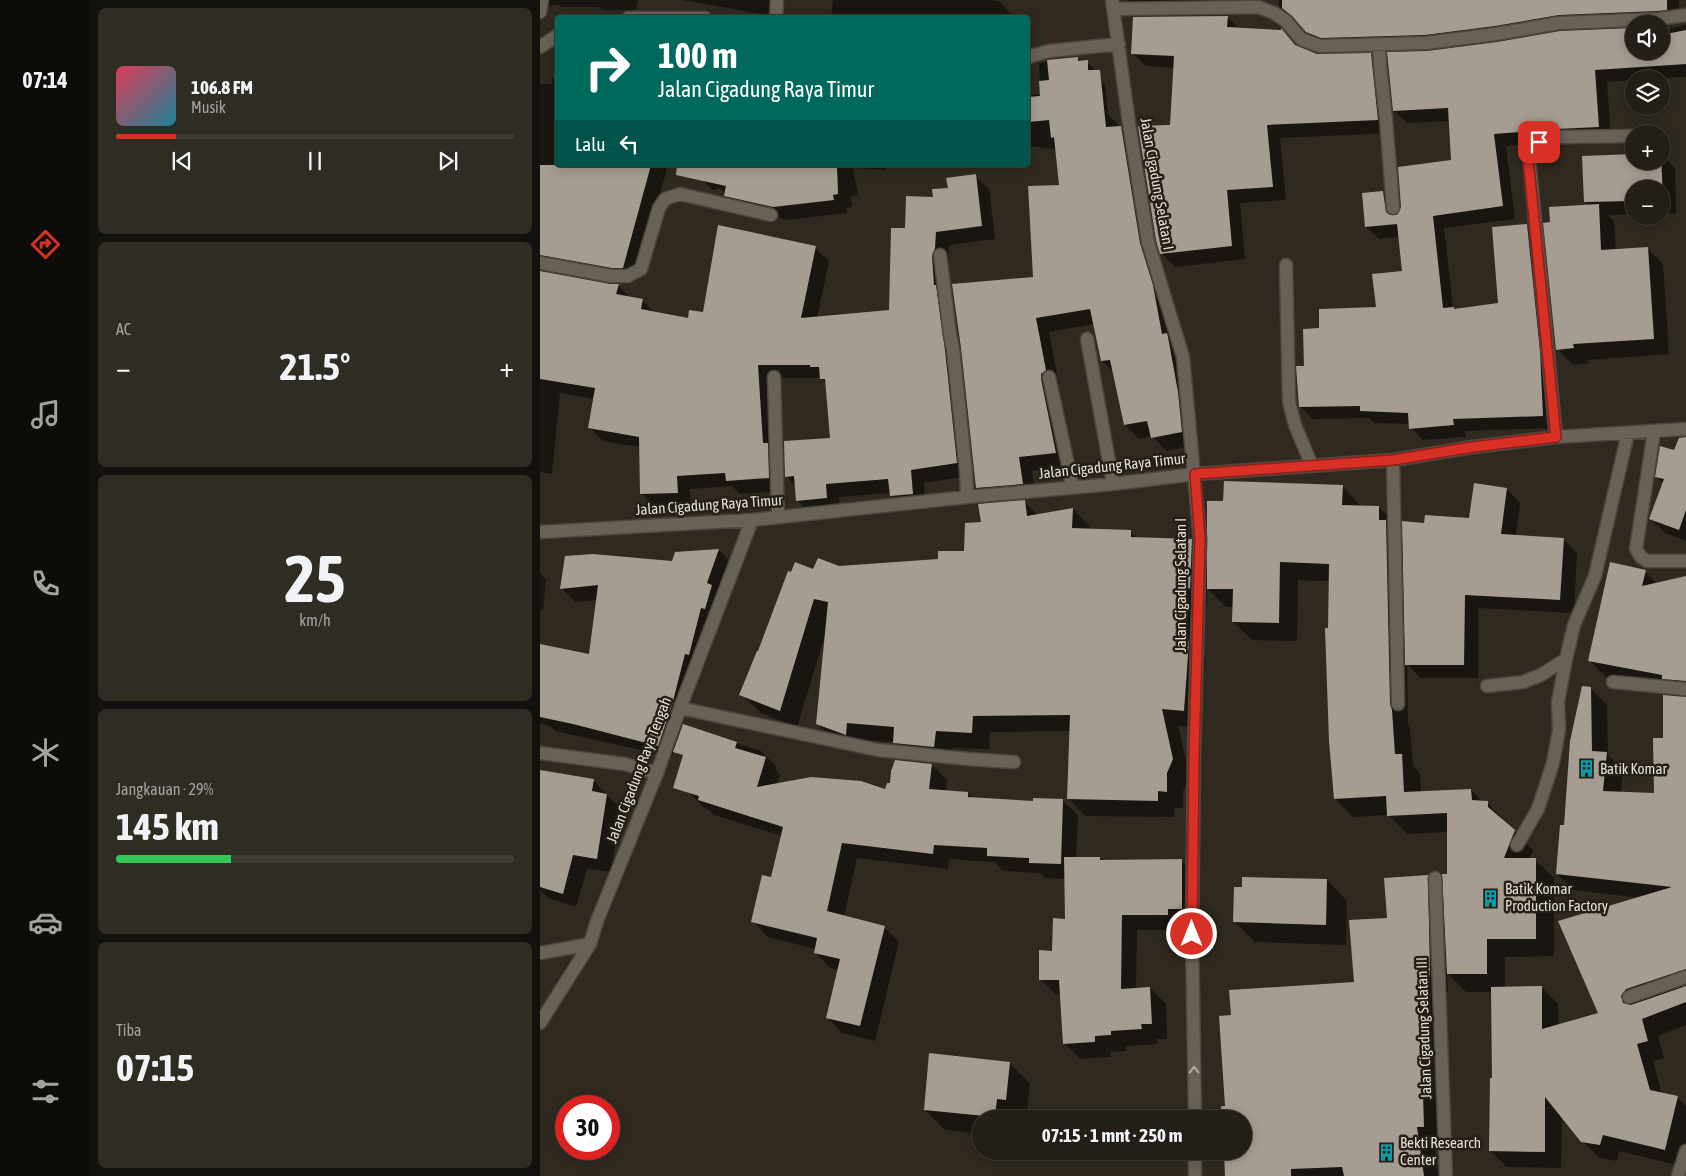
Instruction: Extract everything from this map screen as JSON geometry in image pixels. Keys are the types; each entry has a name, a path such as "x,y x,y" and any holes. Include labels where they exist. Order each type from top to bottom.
{"street":[{"path":"540,12 542,0"},
{"path":"776,15 777,0"},
{"path":"1113,4 1258,7 1274,13 1286,21 1301,39 1320,46 1426,43 1496,34 1559,23 1659,19 1686,15"},
{"name":"Jalan Cigadung Selatan I","path":"1113,4 1130,130 1148,242 1183,357 1200,539 1194,755 1192,924 1195,1110"},
{"path":"540,47 555,37"},
{"path":"1030,56 1048,51 1119,44"},
{"path":"1379,45 1393,208"},
{"path":"1556,437 1528,158 1539,142 1556,137 1625,136"},
{"path":"540,263 611,276 628,276 641,269 659,208 665,198 680,194 771,215"},
{"path":"940,255 950,335 954,349 967,497"},
{"path":"1286,265 1289,402 1295,425 1312,466"},
{"path":"1087,339 1113,484"},
{"path":"774,377 778,517"},
{"path":"1049,377 1072,488"},
{"name":"Jalan Cigadung Raya Timur","path":"540,532 752,520 1195,474 1393,460 1473,447 1556,437 1686,430"},
{"path":"1654,432 1636,549 1641,557 1647,561 1686,561"},
{"path":"1517,845 1538,810 1553,763 1559,730 1558,702 1566,659 1574,626 1595,576 1628,433"},
{"path":"1393,460 1398,704"},
{"name":"Jalan Cigadung Raya Tengah","path":"540,1023 590,944 596,921 658,773 680,708 752,520"},
{"path":"1487,686 1523,682 1541,675 1566,659"},
{"path":"1613,682 1686,690"},
{"path":"680,708 878,750 1014,762"},
{"path":"540,753 624,764 658,773"},
{"name":"Jalan Cigadung Selatan III","path":"1435,878 1446,1176"},
{"path":"540,953 590,944"},
{"path":"1629,998 1686,978"},
{"path":"1678,1176 1686,1151"},
{"path":"1195,1160 1195,1176"}],"building":[{"path":"1282,0 1667,0 1667,10 1559,15 1425,35 1321,38 1306,32 1282,8"},
{"path":"1228,16 1227,27 1281,30 1281,28 1295,45 1317,54 1371,53 1378,120 1267,125 1273,187 1227,190 1232,246 1160,254 1156,240 1138,126 1170,125 1174,56 1131,54 1133,17"},
{"path":"1625,28 1625,60 1670,60 1670,33 1686,30 1686,64 1595,70 1599,127 1494,134 1503,206 1433,216 1443,308 1454,307 1454,309 1498,303 1492,227 1527,224 1540,351 1543,416 1453,419 1454,425 1409,429 1408,413 1360,411 1360,406 1299,407 1296,366 1304,366 1303,329 1319,328 1319,309 1376,307 1372,274 1402,271 1397,224 1365,227 1362,193 1383,191 1386,212 1390,215 1397,215 1401,207 1398,167 1451,160 1448,108 1393,111 1387,52 1427,51 1497,42 1560,31"},
{"path":"1078,57 1078,61 1088,60 1088,70 1100,70 1106,127 1121,126 1140,243 1153,285 1162,334 1167,333 1168,337 1178,392 1182,432 1151,438 1147,421 1124,425 1110,360 1101,361 1090,309 1036,318 1046,370 1041,374 1041,379 1056,453 1019,457 1023,484 976,488 952,284 1033,277 1028,186 1059,185 1054,137 1051,138 1049,120 1030,122 1030,97 1040,96 1039,81 1049,80 1047,60"},
{"path":"1625,154 1625,170 1662,170 1662,180 1625,180 1625,201 1584,202 1582,156"},
{"path":"540,165 555,165 555,167 650,167 623,268 612,268 540,255"},
{"path":"677,167 837,167 838,194 833,195 834,200 773,207 724,196 726,186 676,175"},
{"path":"976,174 982,226 936,232 935,248 932,256 934,285 936,285 945,350 957,463 911,470 913,494 890,496 888,479 826,484 827,498 796,501 794,476 785,477 784,441 830,438 825,379 820,379 819,367 810,367 810,365 758,365 763,443 768,443 769,478 726,481 725,473 677,476 678,493 640,494 639,437 588,428 595,388 540,379 540,271 619,284 616,294 643,299 641,309 688,318 689,310 703,312 718,225 816,246 801,318 889,310 891,228 905,228 906,196 933,197 932,189 948,188 946,178"},
{"path":"1599,204 1601,250 1648,247 1654,339 1573,344 1574,348 1556,350 1543,223 1550,222 1549,207"},
{"path":"1686,437 1686,510 1679,530 1649,519 1664,479 1655,477 1660,446 1674,450 1679,438"},
{"path":"1224,481 1343,485 1342,505 1379,506 1379,520 1386,520 1390,704 1395,754 1402,754 1404,792 1471,789 1472,800 1488,801 1488,807 1515,830 1504,858 1536,858 1536,939 1487,939 1487,974 1447,974 1442,874 1447,874 1447,813 1387,816 1386,796 1334,799 1329,741 1325,628 1328,628 1329,564 1280,562 1279,623 1232,622 1233,589 1207,589 1207,501 1223,501"},
{"path":"1474,483 1507,488 1501,534 1564,538 1560,600 1465,595 1464,665 1405,665 1402,521 1424,523 1425,515 1469,518"},
{"path":"1025,500 1027,516 1073,508 1072,528 1131,530 1131,537 1192,539 1185,640 1189,641 1184,711 1162,709 1173,759 1167,773 1167,792 1158,791 1158,801 1067,799 1070,715 973,716 972,733 936,731 934,747 893,743 894,727 847,723 846,735 816,724 828,602 814,599 780,711 739,695 758,651 788,571 791,572 795,562 813,569 818,558 839,566 938,559 938,551 964,551 965,523 981,522 978,504"},
{"path":"719,549 707,583 712,585 705,609 701,608 689,655 685,654 672,705 658,746 540,717 540,644 589,654 598,585 560,589 565,556 593,554 672,561 675,552"},
{"path":"1610,562 1646,570 1642,586 1686,576 1686,681 1662,679 1662,675 1588,661"},
{"path":"1582,686 1591,687 1592,751 1607,752 1603,791 1654,793 1653,738 1663,738 1663,695 1686,697 1686,969 1626,989 1621,996 1623,1003 1631,1005 1686,986 1686,1002 1642,1019 1648,1041 1637,1044 1650,1090 1678,1096 1665,1150 1603,1135 1600,1145 1581,1142 1545,1097 1545,1152 1489,1151 1490,1078 1492,1078 1491,987 1542,986 1542,1029 1598,1013 1558,921 1672,887 1556,874 1560,825 1564,825 1570,741"},
{"path":"683,724 737,742 735,748 766,757 757,787 811,777 861,781 885,789 887,783 890,783 891,771 895,760 932,764 929,789 968,792 968,797 1033,801 1033,798 1063,799 1061,864 1029,863 1029,858 987,856 987,848 934,845 933,854 842,843 827,911 885,926 860,1026 826,1018 840,959 814,953 817,938 751,922 762,875 771,877 783,827 698,800 699,796 673,788 683,755 673,752"},
{"path":"540,770 594,779 592,791 607,794 597,859 573,855 563,894 540,887"},
{"path":"1064,857 1100,857 1100,860 1182,859 1182,909 1168,909 1168,915 1122,915 1121,989 1150,987 1152,1024 1141,1024 1142,1029 1111,1031 1111,1035 1095,1036 1095,1042 1063,1044 1059,980 1039,980 1039,950 1052,951 1053,918 1065,919"},
{"path":"1428,875 1430,975 1421,975 1424,1127 1417,1127 1424,1176 1344,1176 1342,1167 1291,1169 1291,1176 1225,1176 1224,1160 1252,1160 1252,1110 1221,1110 1221,1106 1225,1106 1219,1016 1231,1015 1229,990 1354,982 1349,920 1387,918 1384,878"},
{"path":"1242,877 1327,879 1326,925 1233,922 1234,887 1242,887"},
{"path":"929,1053 1010,1062 1006,1100 997,1099 996,1110 972,1110 972,1115 924,1110"}],"place":[{"name":"Batik Komar","path":"1586,769"},
{"name":"Batik Komar Production Factory","path":"1491,898"},
{"name":"Bekti Research Center","path":"1386,1152"}],"route":[{"path":"1192,934 1194,755 1200,539 1195,474 1393,460 1473,447 1556,437 1528,158 1539,142"}]}
